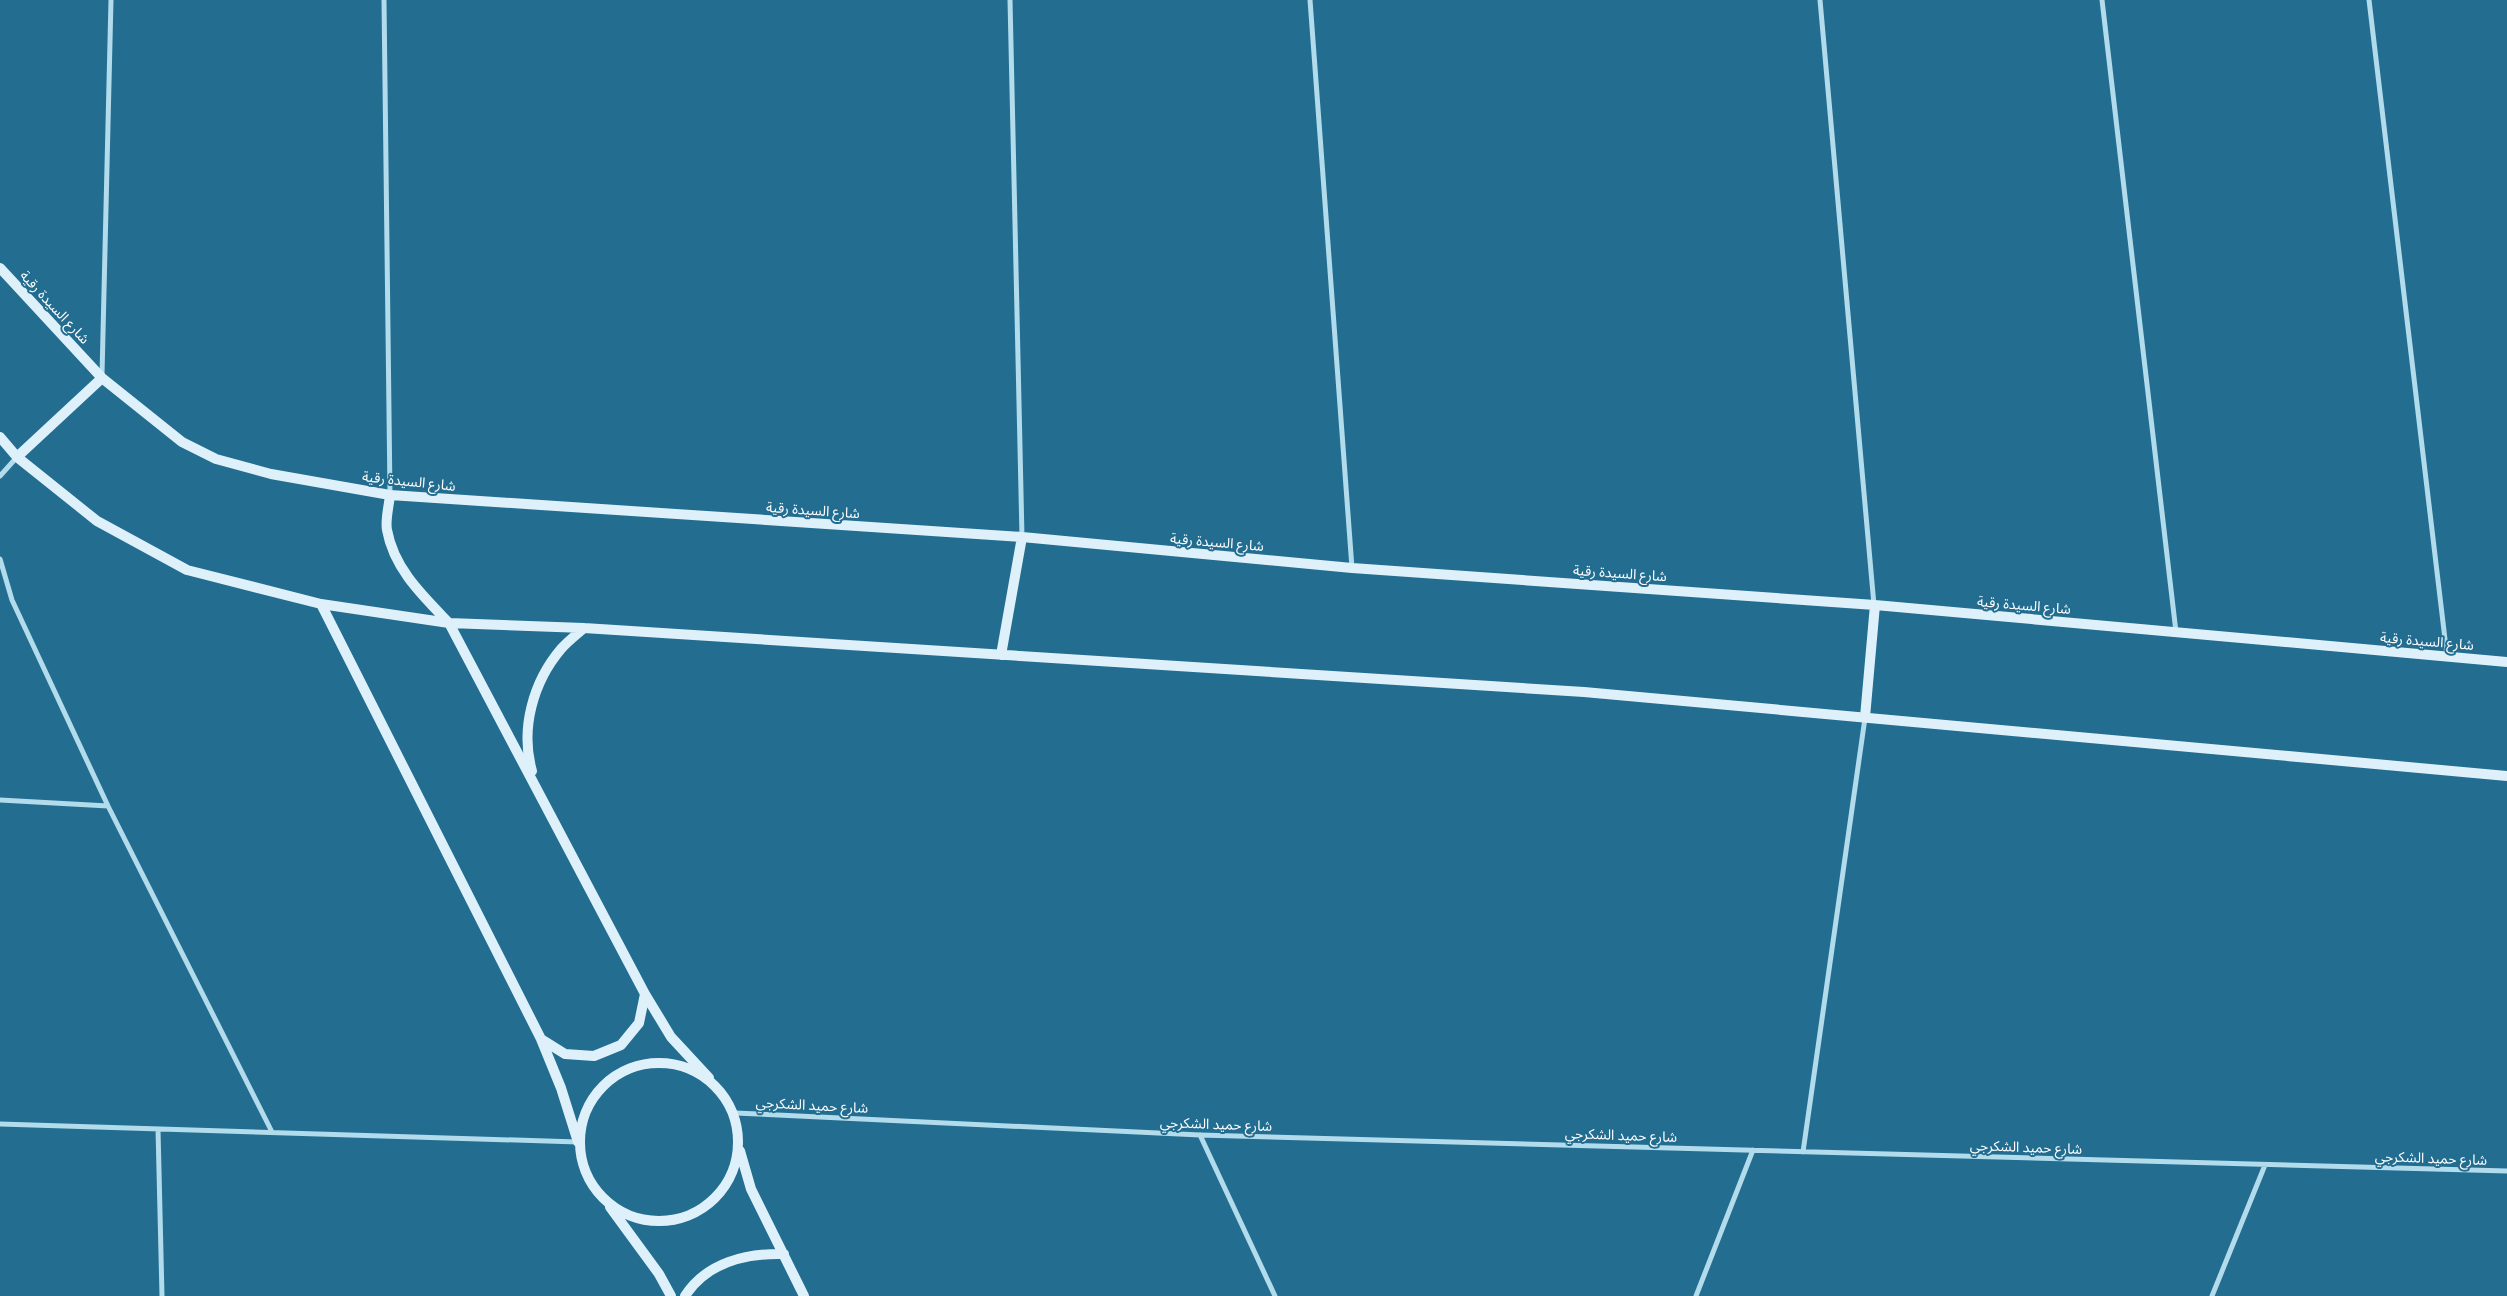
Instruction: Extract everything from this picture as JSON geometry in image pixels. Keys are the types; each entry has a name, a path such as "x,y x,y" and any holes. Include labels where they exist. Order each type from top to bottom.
{"main road":[{"name":"شارع السيدة رقية","path":"0,268 102,378 182,442 216,459 271,474 390,495 1022,537 1352,568 1875,605 2507,662"},
{"path":"16,457 102,378"},
{"path":"0,437 16,457 97,521 187,570 321,604 449,623 584,628 1584,692 2507,776"},
{"path":"390,495 386,529 397,561 417,590 449,623 645,994 671,1037 709,1078 735,1113 740,1150 751,1189 804,1296"},
{"path":"1001,654 1022,537"},
{"path":"321,604 541,1039 561,1088 578,1142 586,1177 659,1274 671,1296"},
{"path":"1865,717 1875,605"},
{"path":"538,791 529,762 527,732 532,702 544,674 561,649 584,628"},
{"path":"541,1039 565,1054 594,1056 621,1045 639,1022 645,994"},
{"path":"578,1142 586,1107 609,1079 641,1064 676,1063 709,1078"},
{"path":"608,1205 634,1218 662,1222 690,1216 714,1201 732,1178 740,1150"},
{"path":"685,1296 704,1276 722,1264 749,1256 784,1254"}],"street":[{"path":"102,378 111,0"},
{"path":"384,0 390,495"},
{"path":"1010,0 1022,537"},
{"path":"1310,0 1352,568"},
{"path":"1820,0 1875,605"},
{"path":"2102,0 2176,632"},
{"path":"2369,0 2447,656"},
{"path":"0,476 16,457"},
{"path":"0,559 12,600 108,806 272,1132"},
{"path":"1803,1152 1865,717"},
{"path":"0,800 108,806"},
{"name":"شارع حميد الشكرجي","path":"735,1113 1200,1135 2507,1171"},
{"path":"0,1124 578,1142"},
{"path":"158,1128 162,1296"},
{"path":"1200,1135 1275,1296"},
{"path":"1696,1296 1753,1150"},
{"path":"2212,1296 2265,1165"}]}
